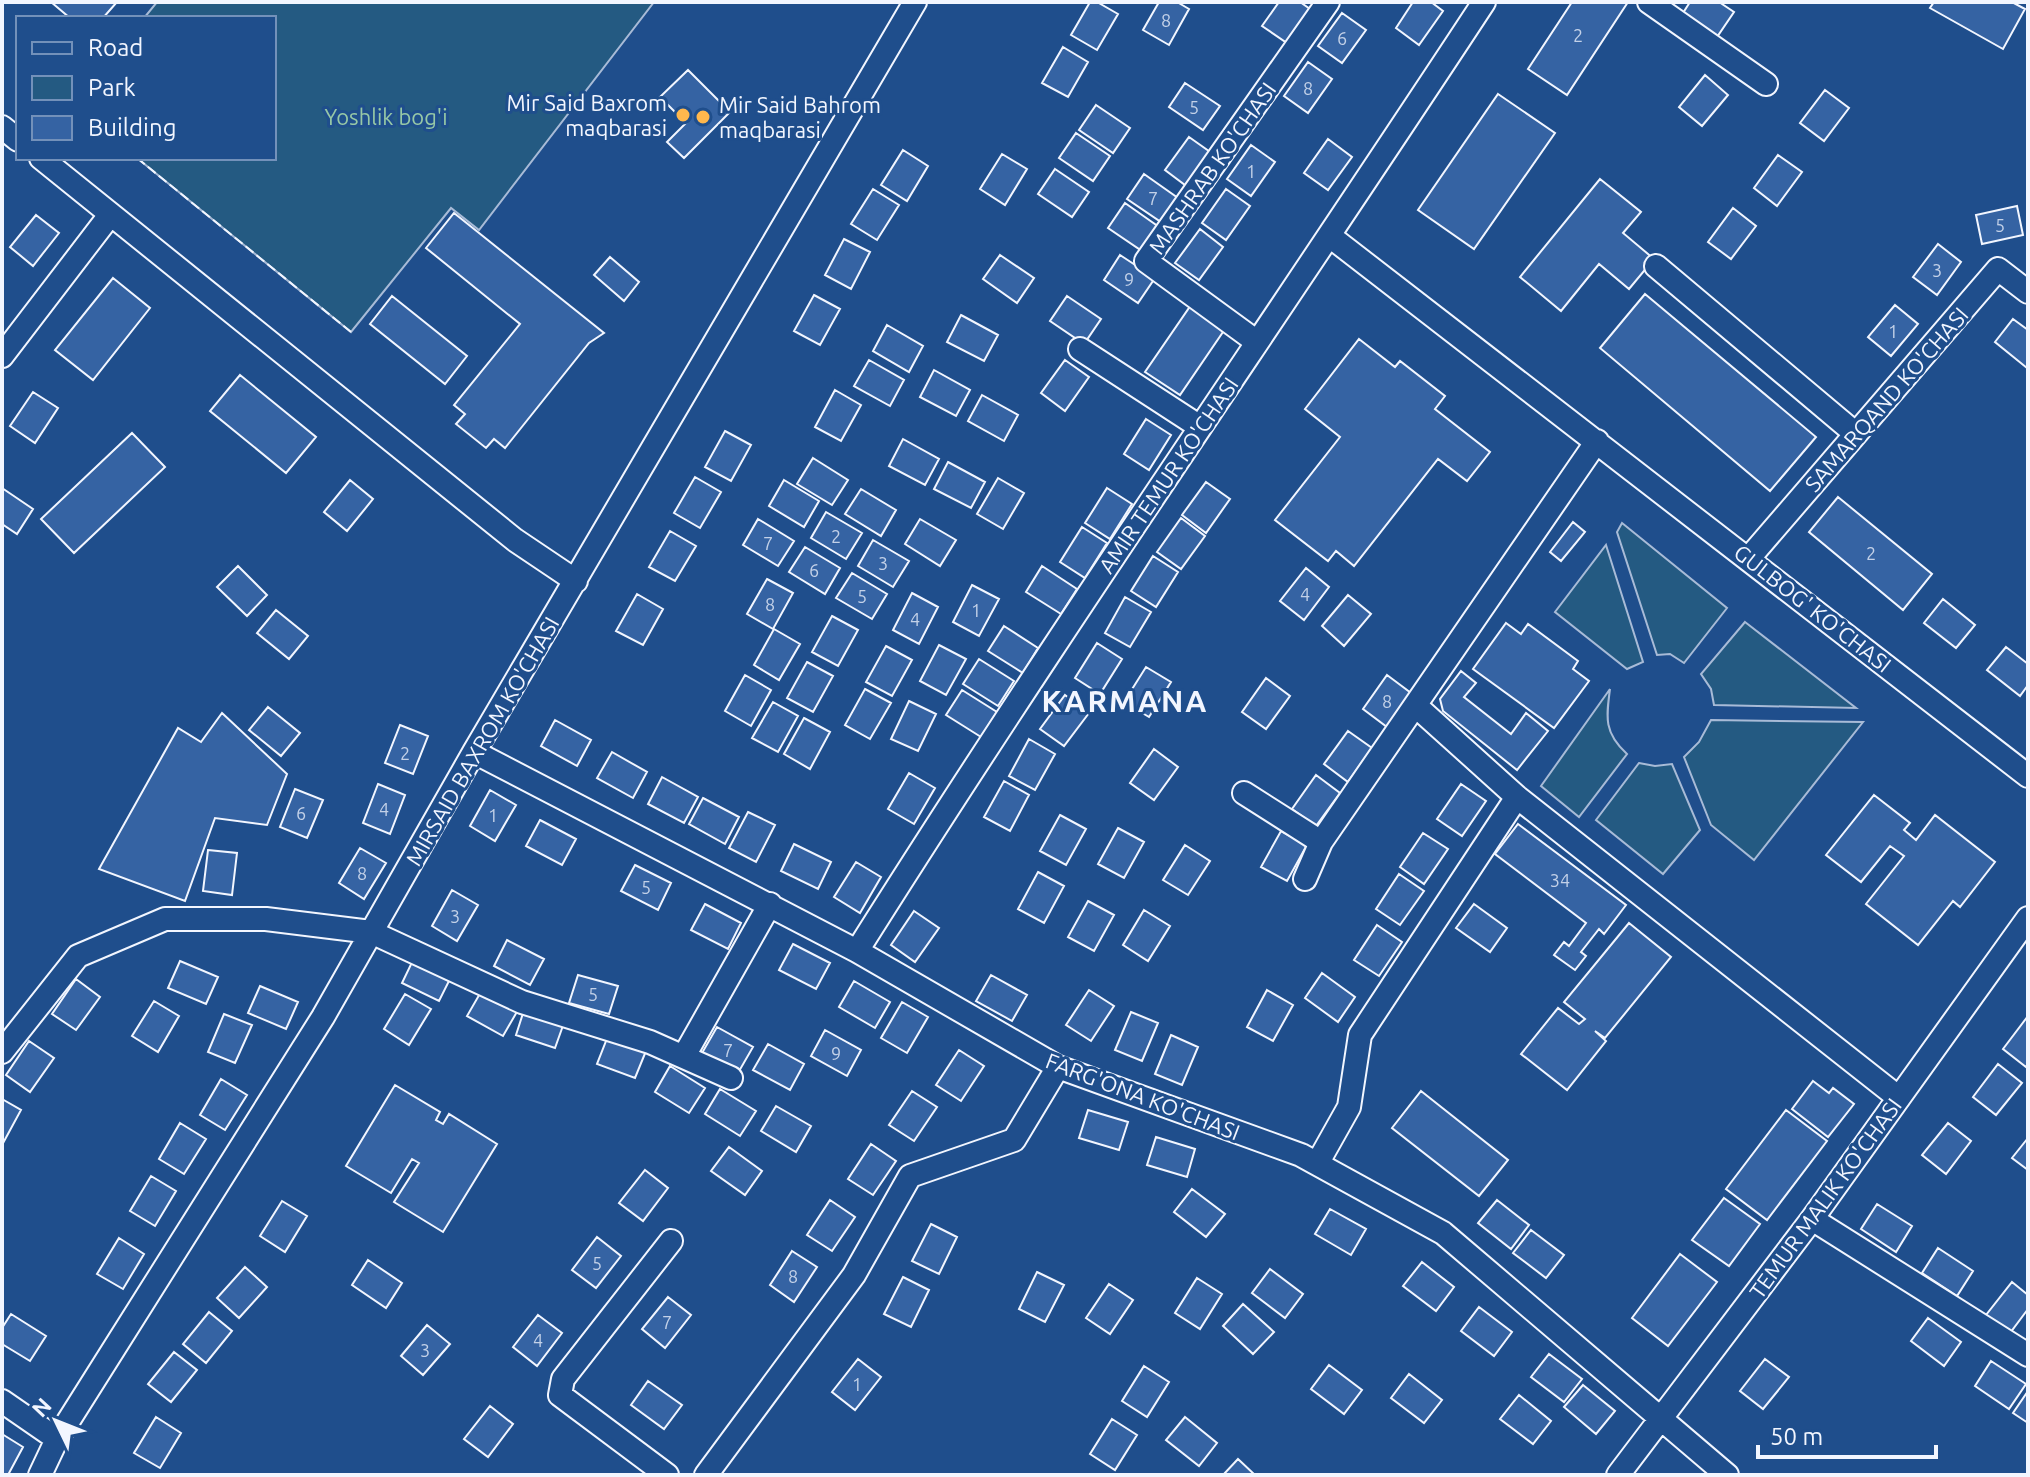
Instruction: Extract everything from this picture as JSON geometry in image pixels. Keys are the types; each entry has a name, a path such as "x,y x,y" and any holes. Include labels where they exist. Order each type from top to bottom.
{"street":[{"name":"MIRSAID BAXROM KO'CHASI","path":"40,1475 57,1439 323,1017 474,752 915,2"},
{"name":"MASHRAB KO'CHASI","path":"1257,342 1146,261 1328,2"},
{"name":"AMIR TEMUR KO'CHASI","path":"857,951 949,804 1257,342 1331,237 1484,2"},
{"path":"1649,2 1766,84"},
{"path":"43,160 515,540 576,581"},
{"path":"2,356 110,215"},
{"name":"GULBOG' KO'CHASI","path":"1331,237 2028,776"},
{"path":"1656,266 1856,434"},
{"name":"SAMARQAND KO'CHASI","path":"1749,558 1998,269 2028,292"},
{"path":"1080,349 1200,427"},
{"path":"1305,879 1321,842 1597,441"},
{"path":"1416,706 1517,797 1899,1098"},
{"name":"FARG'ONA KO'CHASI","path":"474,752 770,904 1058,1067 1301,1155 1443,1233 1727,1475"},
{"path":"1244,793 1321,842"},
{"path":"1317,1164 1349,1107 1360,1035 1517,797"},
{"path":"684,1056 770,904"},
{"name":"TEMUR MALIK KO'CHASI","path":"1618,1475 1812,1219 2028,918"},
{"path":"2,1052 78,956 165,919 266,919 371,932 522,1002 650,1042 731,1078"},
{"path":"706,1475 854,1275 910,1176 1014,1140 1058,1067"},
{"path":"1812,1219 2028,1355"},
{"path":"667,1475 560,1395 563,1379 671,1241"},
{"path":"2,1401 57,1439"}],"green space":[{"name":"Yoshlik bog'i","path":"157,2 654,2 479,230 451,208 351,332 139,160 276,160 276,16 146,16"},
{"path":"1622,523 1727,608 1684,663 1670,654 1657,655 1617,532"},
{"path":"1606,545 1643,662 1627,669 1555,612"},
{"path":"1745,622 1856,708 1714,705 1711,689 1701,674"},
{"path":"1610,689 1610,732 1627,754 1579,817 1541,786"},
{"path":"1711,720 1863,722 1754,860 1711,825 1684,757 1699,742"},
{"path":"1639,763 1655,766 1672,764 1700,830 1663,874 1596,820"}],"building":[{"path":"51,2 117,2 105,16 68,16"},
{"path":"1090,2 1097,2 1118,14 1097,50 1071,35"},
{"path":"1159,2 1177,2 1189,9 1169,45 1143,30"},
{"path":"1279,2 1300,2 1310,9 1287,43 1262,26"},
{"path":"1413,2 1431,2 1443,11 1419,45 1396,28"},
{"path":"1572,2 1628,2 1567,95 1528,69"},
{"path":"1690,2 1719,2 1734,12 1717,37 1683,13"},
{"path":"1934,2 2012,2 2025,9 2003,49 1930,8"},
{"path":"1342,13 1366,30 1342,63 1318,46"},
{"path":"1063,47 1088,62 1068,97 1042,83"},
{"path":"1308,62 1332,79 1308,113 1284,96"},
{"name":"Mir Said Bahrom maqbarasi","path":"688,70 730,112 684,158 667,142 686,123 660,97"},
{"path":"1705,75 1728,95 1702,126 1679,107"},
{"path":"1185,83 1220,106 1203,130 1169,107"},
{"path":"1825,90 1849,108 1824,141 1800,123"},
{"path":"1498,94 1555,133 1474,249 1418,210"},
{"path":"1096,105 1130,128 1113,153 1079,130"},
{"path":"1076,133 1110,156 1093,181 1059,158"},
{"path":"1189,137 1213,154 1189,188 1165,170"},
{"path":"1328,139 1352,157 1328,190 1304,173"},
{"path":"1251,145 1275,162 1251,196 1227,179"},
{"path":"903,150 928,166 907,201 881,185"},
{"path":"1002,154 1027,169 1005,205 980,189"},
{"path":"1778,155 1802,172 1777,206 1754,188"},
{"path":"1055,169 1089,192 1072,217 1038,194"},
{"path":"1144,174 1178,198 1161,222 1127,199"},
{"path":"1600,179 1641,212 1623,233 1654,259 1629,289 1599,264 1561,311 1520,277"},
{"path":"873,189 899,205 877,240 851,224"},
{"path":"1226,189 1250,206 1226,240 1202,223"},
{"path":"1125,203 1159,227 1142,251 1108,228"},
{"path":"2017,206 2023,235 1982,244 1976,215"},
{"path":"1733,208 1756,226 1731,259 1708,242"},
{"path":"454,213 604,333 589,343 505,448 494,439 486,448 456,424 465,414 454,405 520,324 426,248"},
{"path":"36,215 59,233 33,266 10,247"},
{"path":"1200,229 1223,247 1199,280 1175,263"},
{"path":"844,239 870,252 851,289 825,275"},
{"path":"1938,244 1961,262 1937,295 1913,277"},
{"path":"1000,255 1034,278 1017,303 983,279"},
{"path":"1120,255 1155,278 1138,303 1104,280"},
{"path":"610,257 639,282 624,301 594,275"},
{"path":"113,278 150,308 93,380 55,350"},
{"path":"1645,294 1816,437 1770,491 1600,348"},
{"path":"814,295 840,309 820,345 794,331"},
{"path":"392,296 467,356 445,384 370,324"},
{"path":"1067,296 1101,319 1084,344 1050,321"},
{"path":"1191,305 1225,329 1180,395 1145,372"},
{"path":"1895,305 1918,324 1891,356 1868,337"},
{"path":"961,315 998,335 984,361 947,342"},
{"path":"2013,319 2028,330 2027,368 1995,342"},
{"path":"887,325 923,346 909,372 873,351"},
{"path":"1359,339 1395,367 1400,361 1445,396 1435,409 1490,452 1467,481 1438,459 1354,566 1336,551 1328,561 1275,520 1340,437 1305,409"},
{"path":"869,360 904,380 890,406 854,386"},
{"path":"1065,360 1089,377 1065,411 1041,393"},
{"path":"934,370 970,390 956,416 920,397"},
{"path":"240,375 316,437 286,473 210,411"},
{"path":"835,390 861,405 841,441 815,427"},
{"path":"33,392 58,408 35,443 10,426"},
{"path":"982,395 1018,415 1004,441 968,421"},
{"path":"1146,419 1171,435 1149,470 1124,454"},
{"path":"725,431 751,445 731,481 705,467"},
{"path":"132,433 165,467 74,553 41,519"},
{"path":"903,439 939,459 925,485 889,466"},
{"path":"813,458 848,480 832,505 797,484"},
{"path":"948,462 985,482 971,508 934,489"},
{"path":"695,477 721,492 700,528 674,513"},
{"path":"998,478 1024,493 1003,529 977,514"},
{"path":"350,480 373,499 347,531 324,512"},
{"path":"784,480 819,501 804,527 769,506"},
{"path":"1206,482 1230,499 1206,533 1182,515"},
{"path":"2,488 33,509 17,534 2,524"},
{"path":"1107,488 1132,504 1110,539 1085,523"},
{"path":"861,489 896,510 881,536 845,514"},
{"path":"1838,497 1932,574 1903,610 1809,532"},
{"path":"826,512 862,533 846,559 811,538"},
{"path":"1181,518 1205,536 1181,569 1157,552"},
{"path":"758,519 794,541 778,566 743,545"},
{"path":"920,519 956,540 940,566 905,544"},
{"path":"1573,522 1585,532 1561,561 1550,552"},
{"path":"1082,527 1107,543 1085,578 1060,562"},
{"path":"670,531 696,546 675,581 649,567"},
{"path":"873,540 909,561 893,587 858,566"},
{"path":"805,547 840,568 825,594 789,572"},
{"path":"1153,556 1178,572 1156,607 1131,591"},
{"path":"238,566 267,595 247,616 217,587"},
{"path":"1042,566 1077,589 1061,614 1026,592"},
{"path":"1306,568 1329,587 1304,620 1280,601"},
{"path":"852,573 887,594 872,619 836,598"},
{"path":"767,579 793,593 773,629 747,614"},
{"path":"972,585 999,599 979,636 953,622"},
{"path":"912,593 938,607 919,644 893,630"},
{"path":"637,594 663,609 643,645 616,631"},
{"path":"1348,595 1371,614 1344,646 1322,626"},
{"path":"1125,597 1151,612 1130,647 1105,633"},
{"path":"1943,599 1975,625 1956,648 1924,623"},
{"path":"276,610 308,636 289,659 257,633"},
{"path":"832,616 858,630 838,666 812,652"},
{"path":"1506,623 1521,634 1528,624 1578,661 1573,669 1589,681 1554,728 1473,669"},
{"path":"1004,626 1038,648 1023,673 988,651"},
{"path":"774,629 800,644 779,680 754,665"},
{"path":"1097,643 1122,659 1100,694 1075,678"},
{"path":"939,645 966,659 946,695 920,681"},
{"path":"886,646 912,660 892,696 866,682"},
{"path":"2006,647 2028,664 2028,685 2020,696 1987,670"},
{"path":"979,659 1014,681 998,706 963,684"},
{"path":"807,662 833,676 813,712 787,698"},
{"path":"1146,667 1171,682 1149,717 1124,702"},
{"path":"1461,671 1476,683 1464,697 1511,734 1526,713 1548,731 1517,770 1443,711 1440,699"},
{"path":"745,675 771,690 751,726 725,711"},
{"path":"1387,675 1411,693 1387,727 1363,709"},
{"path":"1266,678 1290,696 1266,729 1242,712"},
{"path":"865,689 891,703 870,739 845,725"},
{"path":"962,690 997,712 981,737 946,715"},
{"path":"1065,695 1089,713 1064,746 1040,729"},
{"path":"909,701 936,714 918,751 891,739"},
{"path":"773,702 798,716 778,752 752,738"},
{"path":"268,707 300,733 281,756 249,730"},
{"path":"222,713 287,774 267,825 215,818 185,901 99,869 178,728 201,742"},
{"path":"804,718 830,732 810,769 784,754"},
{"path":"555,720 591,740 577,766 541,746"},
{"path":"400,725 428,736 413,774 385,763"},
{"path":"1348,731 1372,748 1348,782 1324,764"},
{"path":"1029,739 1055,754 1035,790 1009,776"},
{"path":"1154,749 1178,767 1154,800 1130,783"},
{"path":"612,752 647,772 633,798 597,778"},
{"path":"909,773 935,788 914,824 888,809"},
{"path":"1316,775 1340,793 1316,826 1292,809"},
{"path":"662,777 698,797 684,823 648,804"},
{"path":"1004,781 1029,795 1010,831 984,817"},
{"path":"378,784 405,795 390,834 363,823"},
{"path":"1461,784 1486,801 1462,836 1437,819"},
{"path":"295,789 323,800 307,838 280,827"},
{"path":"490,790 516,805 495,841 470,826"},
{"path":"1874,795 1910,823 1904,830 1916,840 1935,815 1995,862 1960,907 1953,901 1918,945 1866,904 1904,856 1890,846 1861,882 1826,855"},
{"path":"703,798 739,817 725,844 689,824"},
{"path":"748,812 775,825 756,862 729,848"},
{"path":"1060,815 1086,829 1066,865 1040,851"},
{"path":"540,820 576,839 562,865 526,846"},
{"path":"1518,824 1626,905 1604,934 1599,929 1581,952 1586,956 1575,970 1554,955 1564,942 1569,946 1586,923 1495,854"},
{"path":"1118,828 1144,842 1124,878 1098,864"},
{"path":"1281,831 1307,845 1287,881 1261,867"},
{"path":"1423,833 1448,849 1424,884 1400,867"},
{"path":"794,844 831,862 818,889 781,871"},
{"path":"1185,845 1210,861 1188,895 1163,880"},
{"path":"360,848 386,863 364,899 339,883"},
{"path":"208,850 237,853 232,895 203,891"},
{"path":"856,862 881,877 860,913 834,897"},
{"path":"635,865 671,883 658,910 621,891"},
{"path":"1038,872 1064,886 1044,923 1018,909"},
{"path":"1399,874 1424,891 1400,925 1376,909"},
{"path":"452,890 478,905 457,941 432,926"},
{"path":"1088,901 1114,915 1094,951 1068,937"},
{"path":"705,904 741,923 728,949 691,930"},
{"path":"1474,904 1507,928 1490,952 1456,928"},
{"path":"1144,910 1170,926 1148,961 1123,945"},
{"path":"914,911 939,928 915,962 891,945"},
{"path":"1629,923 1671,957 1605,1038 1595,1031 1606,1041 1567,1090 1521,1054 1558,1008 1579,1024 1585,1019 1564,1002"},
{"path":"1377,925 1402,942 1379,976 1354,960"},
{"path":"507,940 544,959 530,985 494,966"},
{"path":"793,944 830,963 816,989 779,970"},
{"path":"415,956 452,975 439,1001 402,983"},
{"path":"180,961 218,977 206,1004 168,988"},
{"path":"1322,973 1355,997 1338,1022 1305,998"},
{"path":"578,975 618,986 609,1014 569,1003"},
{"path":"991,975 1027,995 1012,1021 976,1001"},
{"path":"76,979 100,997 76,1030 52,1014"},
{"path":"854,981 890,1002 875,1028 839,1007"},
{"path":"260,986 298,1002 286,1029 248,1013"},
{"path":"482,990 518,1010 503,1036 467,1016"},
{"path":"1089,990 1114,1006 1091,1041 1066,1025"},
{"path":"1267,990 1293,1005 1273,1041 1247,1027"},
{"path":"405,994 431,1009 409,1045 384,1029"},
{"path":"154,1001 179,1016 158,1052 132,1036"},
{"path":"902,1002 928,1017 907,1053 881,1038"},
{"path":"525,1007 565,1020 555,1048 516,1035"},
{"path":"1131,1012 1158,1023 1142,1061 1115,1050"},
{"path":"224,1014 252,1025 235,1063 208,1052"},
{"path":"2028,1016 2028,1064 2026,1067 2003,1049"},
{"path":"717,1027 753,1047 738,1073 702,1053"},
{"path":"825,1030 861,1050 847,1076 811,1056"},
{"path":"1171,1035 1198,1047 1182,1085 1155,1074"},
{"path":"608,1036 646,1051 635,1078 597,1064"},
{"path":"29,1041 54,1058 30,1092 6,1075"},
{"path":"768,1044 804,1064 790,1090 753,1070"},
{"path":"959,1050 984,1066 961,1101 936,1085"},
{"path":"1998,1064 2022,1083 1996,1115 1973,1097"},
{"path":"670,1066 705,1088 689,1113 655,1092"},
{"path":"221,1079 247,1095 225,1130 200,1115"},
{"path":"1813,1081 1829,1093 1833,1088 1854,1104 1828,1137 1792,1109"},
{"path":"395,1085 440,1112 436,1120 443,1124 449,1114 497,1144 443,1232 394,1202 419,1163 412,1159 391,1193 346,1166"},
{"path":"720,1089 756,1111 740,1136 705,1114"},
{"path":"912,1091 937,1107 914,1141 889,1125"},
{"path":"1421,1091 1508,1160 1479,1196 1392,1128"},
{"path":"2,1099 21,1110 2,1145"},
{"path":"776,1106 811,1126 796,1152 761,1131"},
{"path":"1088,1110 1128,1122 1119,1150 1079,1138"},
{"path":"1786,1110 1827,1141 1767,1220 1726,1189"},
{"path":"180,1123 206,1139 184,1174 159,1159"},
{"path":"1948,1123 1971,1141 1946,1174 1922,1155"},
{"path":"1156,1137 1195,1149 1187,1177 1147,1165"},
{"path":"2028,1138 2028,1170 2012,1158"},
{"path":"871,1144 896,1161 873,1195 848,1179"},
{"path":"729,1147 762,1171 745,1195 711,1171"},
{"path":"645,1170 668,1188 643,1221 619,1203"},
{"path":"151,1176 176,1191 155,1226 130,1211"},
{"path":"1192,1189 1225,1214 1206,1237 1174,1212"},
{"path":"1724,1198 1760,1224 1729,1266 1692,1240"},
{"path":"830,1200 855,1217 832,1251 807,1235"},
{"path":"1497,1200 1529,1225 1511,1249 1478,1223"},
{"path":"282,1201 307,1216 285,1252 260,1236"},
{"path":"1877,1204 1912,1226 1896,1252 1861,1229"},
{"path":"1330,1209 1366,1229 1351,1255 1315,1234"},
{"path":"931,1224 957,1237 939,1274 912,1261"},
{"path":"1531,1230 1564,1255 1546,1278 1513,1253"},
{"path":"597,1237 621,1256 596,1288 572,1270"},
{"path":"119,1238 144,1254 123,1289 97,1274"},
{"path":"1938,1248 1973,1271 1957,1296 1922,1273"},
{"path":"792,1251 817,1267 794,1302 770,1285"},
{"path":"1680,1254 1717,1282 1668,1346 1632,1318"},
{"path":"368,1260 402,1283 386,1308 352,1285"},
{"path":"1422,1262 1454,1287 1436,1311 1403,1286"},
{"path":"245,1267 267,1287 239,1318 217,1298"},
{"path":"1270,1269 1303,1294 1285,1318 1252,1293"},
{"path":"1037,1272 1064,1285 1045,1322 1019,1309"},
{"path":"903,1277 929,1290 911,1327 884,1314"},
{"path":"1197,1278 1222,1294 1200,1329 1175,1313"},
{"path":"2012,1282 2028,1295 2028,1309 2010,1333 1986,1315"},
{"path":"1109,1284 1133,1300 1110,1334 1086,1318"},
{"path":"668,1297 691,1315 665,1348 642,1329"},
{"path":"1243,1304 1274,1332 1253,1354 1223,1326"},
{"path":"1479,1307 1512,1332 1494,1356 1461,1331"},
{"path":"209,1312 232,1331 206,1363 183,1344"},
{"path":"11,1314 46,1336 30,1361 2,1344 2,1328"},
{"path":"538,1315 562,1333 537,1366 513,1347"},
{"path":"1928,1318 1961,1342 1944,1366 1911,1341"},
{"path":"427,1325 450,1344 423,1375 401,1356"},
{"path":"174,1352 197,1370 171,1402 148,1384"},
{"path":"1549,1354 1582,1379 1564,1402 1531,1377"},
{"path":"858,1359 881,1377 855,1410 832,1392"},
{"path":"1765,1359 1789,1377 1763,1409 1740,1391"},
{"path":"1991,1361 2026,1384 2009,1409 1975,1386"},
{"path":"1329,1365 1362,1390 1344,1414 1311,1389"},
{"path":"1144,1366 1169,1382 1147,1417 1122,1401"},
{"path":"1409,1374 1442,1400 1424,1423 1391,1398"},
{"path":"648,1381 682,1405 664,1429 631,1405"},
{"path":"1583,1385 1615,1411 1596,1434 1564,1407"},
{"path":"2028,1391 2028,1423 2013,1413"},
{"path":"1519,1395 1551,1421 1533,1444 1500,1419"},
{"path":"490,1406 513,1424 488,1457 464,1439"},
{"path":"156,1417 181,1433 160,1468 134,1453"},
{"path":"1185,1417 1217,1443 1199,1466 1166,1440"},
{"path":"1112,1419 1137,1435 1115,1470 1090,1454"},
{"path":"2,1434 23,1447 8,1475 2,1475"},
{"path":"1238,1459 1255,1475 1223,1475"}],"fence":[{"path":"139,160 351,332"}],"place":[{"name":"Mir Said Baxrom maqbarasi","path":"683,115"},
{"name":"Mir Said Bahrom maqbarasi","path":"703,117"}],"district":[{"name":"KARMANA","path":"1125,701"}]}
